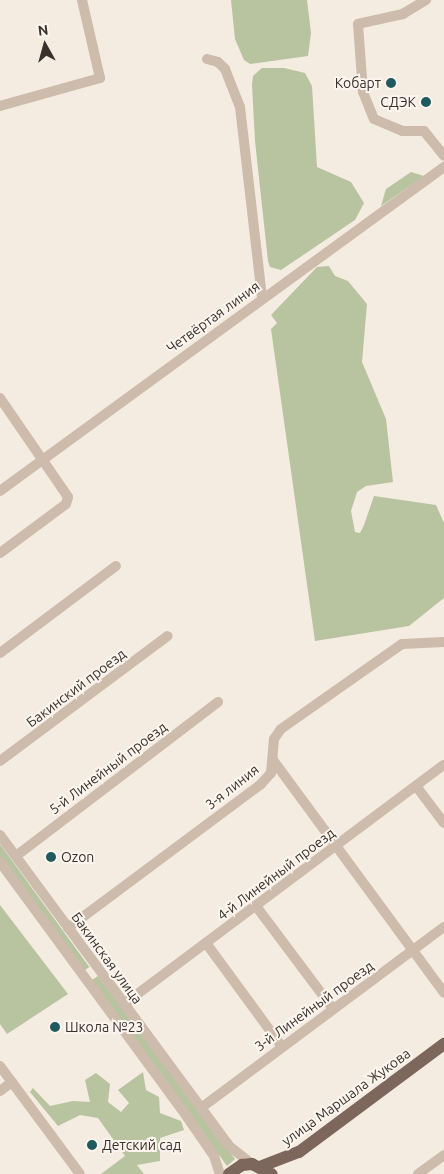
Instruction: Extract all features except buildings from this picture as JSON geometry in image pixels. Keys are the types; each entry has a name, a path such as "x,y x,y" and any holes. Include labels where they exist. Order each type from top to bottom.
{"main road":[{"name":"улица Маршала Жукова","path":"229,1174 242,1165 262,1168 300,1152 444,1044"}],"street":[{"path":"0,106 100,78 82,0"},
{"path":"426,0 403,14 358,24 363,92 374,119 402,131 424,131 444,156"},
{"path":"207,60 218,62 224,69 240,107 262,298"},
{"name":"Четвёртая линия","path":"0,491 444,167"},
{"path":"0,398 66,492 66,504 0,553"},
{"path":"0,653 116,566"},
{"name":"Бакинский проезд","path":"0,761 168,636"},
{"name":"3-я линия","path":"68,928 261,784 271,773 274,739 281,729 402,644 444,642"},
{"name":"5-й Линейный проезд","path":"16,856 218,702"},
{"path":"273,760 444,993"},
{"name":"4-й Линейный проезд","path":"124,1004 444,765"},
{"path":"416,786 444,824"},
{"name":"Бакинская улица","path":"0,835 200,1108 230,1146 262,1168"},
{"path":"0,862 187,1117 214,1156 220,1174"},
{"path":"256,906 333,1009"},
{"name":"3-й Линейный проезд","path":"200,1108 444,927"},
{"path":"206,943 282,1047"},
{"path":"84,977 97,968"},
{"path":"0,1066 80,1174"},
{"path":"0,1091 12,1082"},
{"path":"418,1174 444,1155"}],"green space":[{"path":"231,0 307,0 311,33 308,56 250,64 244,60 235,39"},
{"path":"262,68 284,68 305,73 312,86 317,167 351,182 364,203 355,220 281,270 270,267 268,261 255,141 252,85 253,76"},
{"path":"411,172 424,176 381,206 386,189"},
{"path":"329,266 335,276 348,281 367,304 362,362 386,419 393,482 366,486 357,492 351,511 355,532 360,533 374,496 436,505 444,523 444,598 409,626 315,641 271,329 277,323 271,315 317,267"},
{"path":"0,844 89,967 81,973 0,861"},
{"path":"0,905 68,994 7,1034 0,1024"},
{"path":"98,976 235,1159 227,1166 92,980"},
{"path":"143,1072 146,1090 159,1097 160,1113 181,1121 184,1130 160,1138 160,1161 137,1165 144,1174 101,1174 125,1156 98,1118 80,1115 58,1126 30,1092 33,1088 50,1106 73,1101 90,1102 85,1080 96,1073 110,1084 108,1102 121,1112 129,1103 118,1090"}],"place":[{"name":"Кобарт","path":"391,83"},
{"name":"СДЭК","path":"426,102"},
{"name":"Ozon","path":"51,857"},
{"name":"Школа №23","path":"55,1027"},
{"name":"Детский сад","path":"92,1145"}]}
